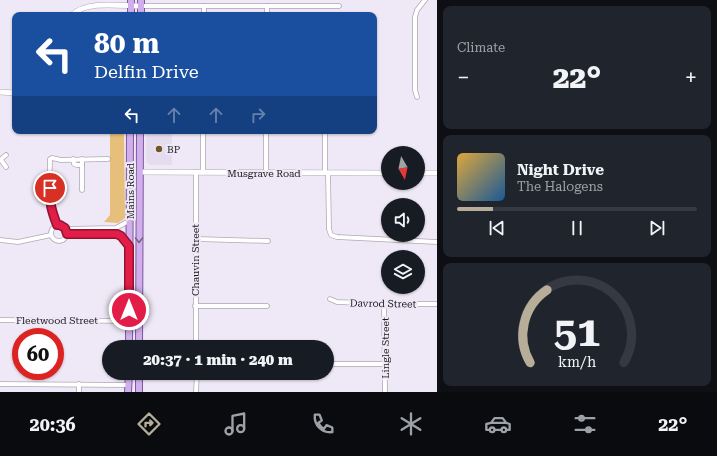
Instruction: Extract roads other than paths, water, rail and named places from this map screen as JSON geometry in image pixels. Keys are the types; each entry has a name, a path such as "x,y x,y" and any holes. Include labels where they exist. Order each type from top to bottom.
{"main road":[{"name":"Mains Road","path":"129,340 130,134"},
{"name":"Mains Road","path":"139,340 140,134"},
{"path":"128,380 128,392"},
{"path":"138,392 139,380"}],"street":[{"path":"417,97 415,90 415,17 417,10 425,0"},
{"path":"76,12 82,8 91,6 131,3 204,6 339,6"},
{"path":"204,6 204,12"},
{"path":"267,6 267,12"},
{"path":"0,92 12,92"},
{"path":"203,134 203,172"},
{"path":"266,134 266,172"},
{"path":"325,134 329,229 331,234 337,237 437,242"},
{"path":"6,155 0,160 6,167"},
{"path":"57,225 49,199 50,180 48,164 50,160 52,158 61,160 108,159"},
{"path":"73,159 74,164 82,166"},
{"path":"82,159 82,190"},
{"name":"Musgrave Road","path":"140,172 381,173"},
{"name":"Chauvin Street","path":"196,172 196,340"},
{"path":"425,173 437,173"},
{"path":"65,229 116,228 130,221"},
{"path":"51,235 52,229 57,225 63,226 67,234"},
{"path":"51,235 54,239 59,241 64,239 67,234"},
{"path":"67,234 117,234 121,236 129,246"},
{"path":"0,240 18,242 51,235"},
{"path":"196,239 268,241"},
{"name":"Davrod Street","path":"330,299 337,302 437,304"},
{"name":"Lingle Street","path":"384,304 385,392"},
{"path":"195,306 267,306"},
{"name":"Fleetwood Street","path":"0,320 139,321"},
{"path":"334,364 385,364"},
{"path":"196,380 196,392"},
{"path":"0,384 128,385"},
{"path":"79,384 79,392"}],"place":[{"name":"BP","path":"159,149"}]}
